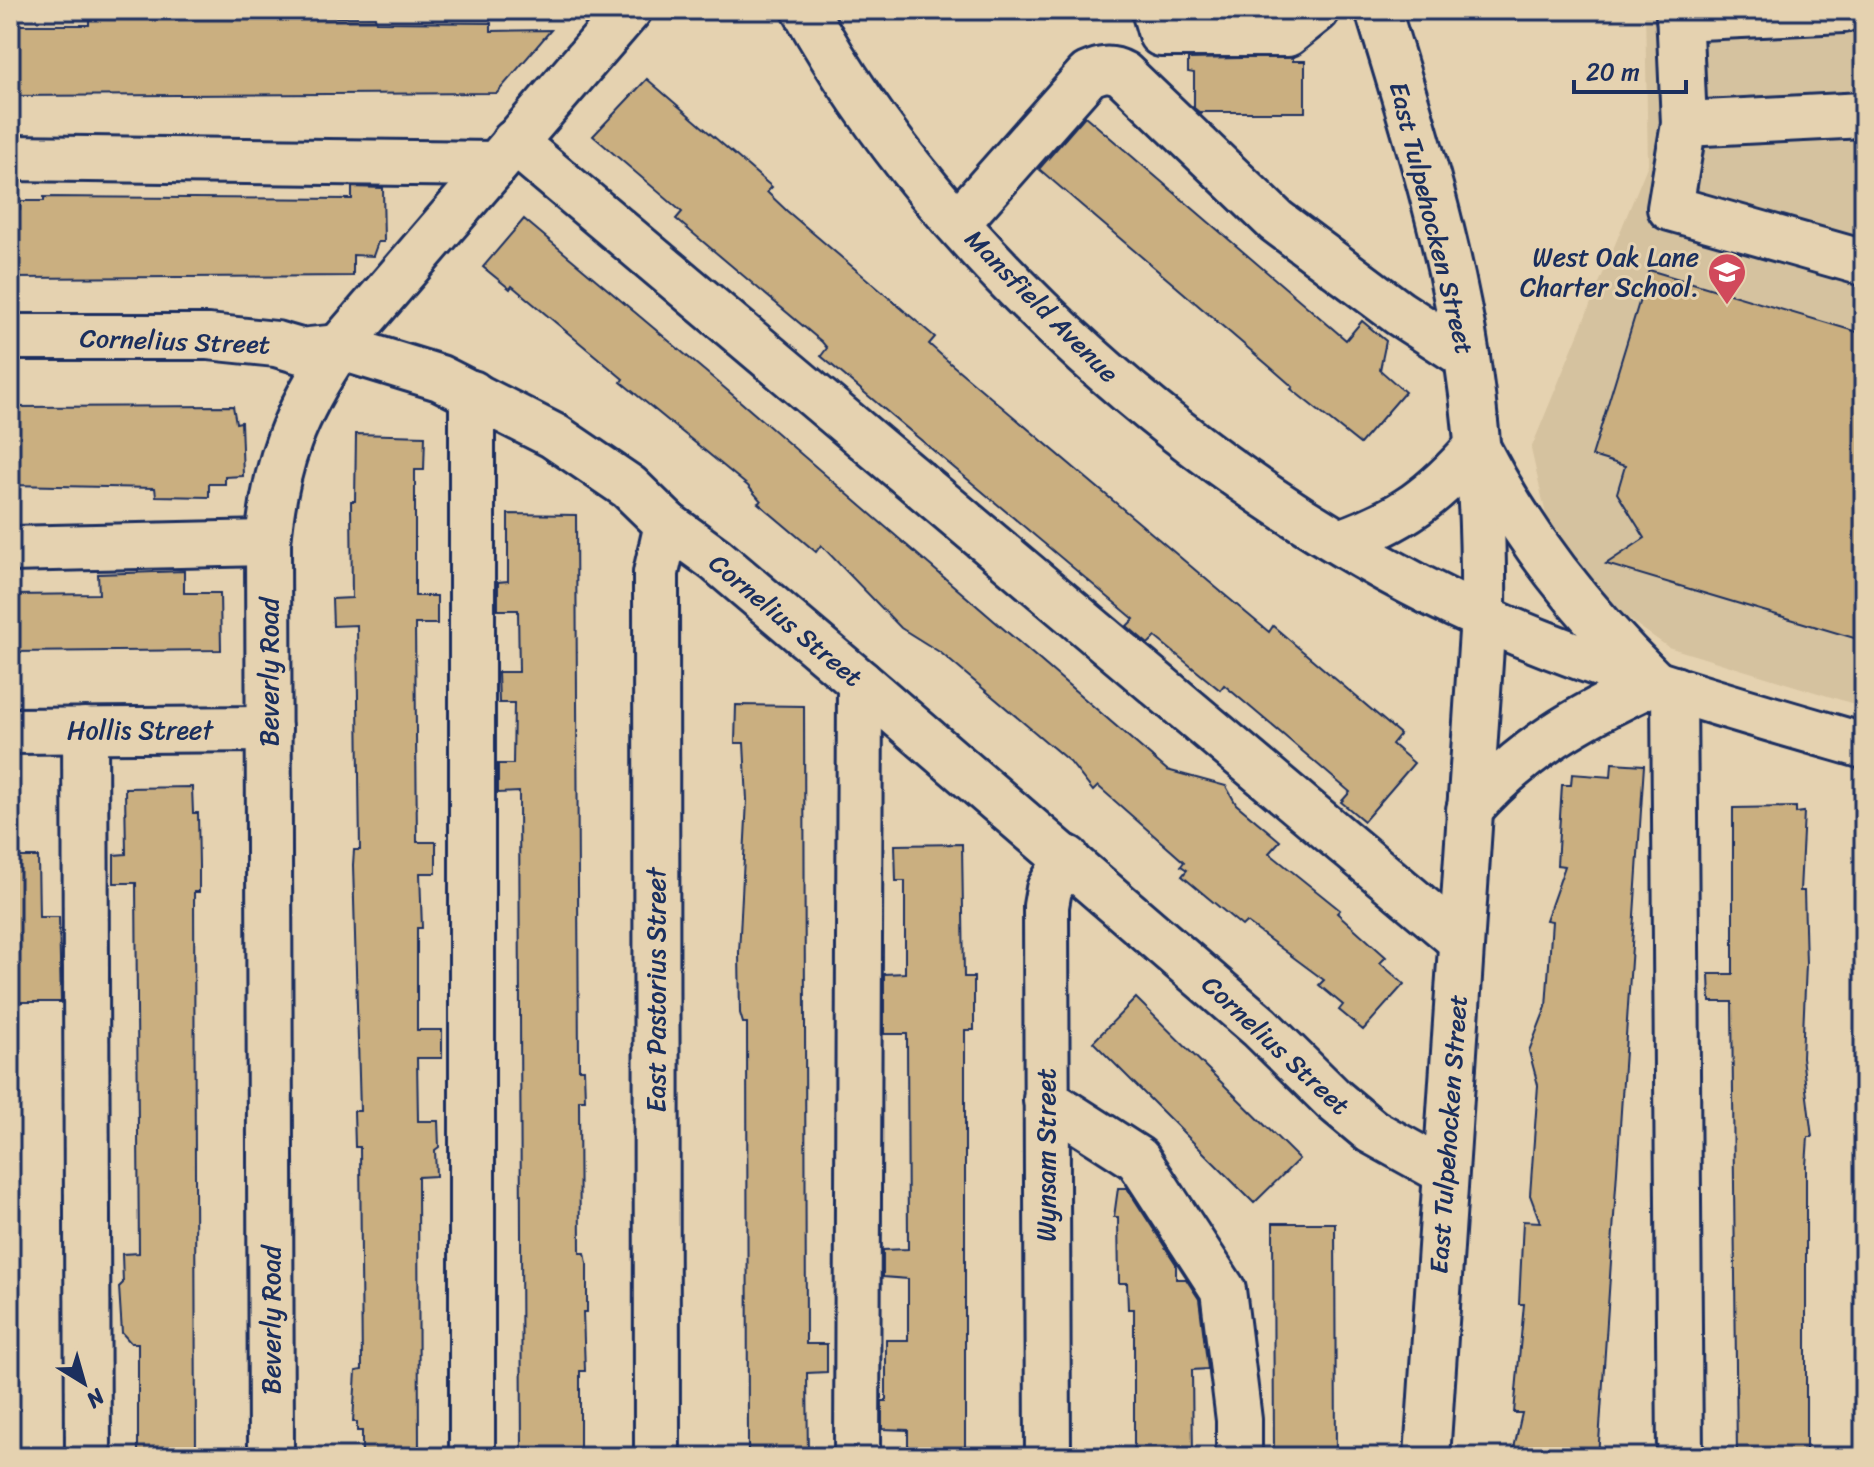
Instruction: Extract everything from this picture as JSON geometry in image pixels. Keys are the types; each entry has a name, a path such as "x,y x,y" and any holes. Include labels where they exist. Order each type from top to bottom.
{"street":[{"name":"Mansfield Avenue","path":"805,10 827,49 887,133 927,188 958,222 1033,303 1131,394 1227,469 1340,542 1483,617 1664,685 1864,746"},
{"name":"East Tulpehocken Street","path":"1378,10 1422,155 1467,357 1477,447 1483,617 1427,1457"},
{"path":"1843,10 1679,14 1684,124 1670,208 1864,263"},
{"name":"Beverly Road","path":"271,1457 268,543 272,494 287,441 307,394 339,347 505,153 614,13"},
{"path":"958,222 1088,75 1100,69 1113,69 1123,74 1276,221 1399,313 1467,357"},
{"path":"1684,124 1864,115"},
{"path":"10,158 505,153 1460,940"},
{"name":"Cornelius Street","path":"10,337 208,337 276,344 300,351 339,347 440,378 554,436 629,487 667,524 715,559 1067,858 1260,1027 1334,1100 1371,1131 1445,1172"},
{"path":"472,393 472,1457"},
{"name":"Mansfield Avenue","path":"1477,447 1530,540 1587,611 1664,685"},
{"path":"1340,542 1413,509 1435,492 1477,447"},
{"name":"East Pastorius Street","path":"657,1457 656,573 667,524"},
{"path":"10,549 268,543"},
{"path":"857,1457 860,682"},
{"path":"1469,810 1540,742 1583,716 1664,685 1680,1457"},
{"name":"Hollis Street","path":"10,731 269,729"},
{"path":"85,730 88,1457"},
{"name":"Wynsam Street","path":"1048,1457 1046,906 1049,889 1067,858"},
{"path":"1046,1100 1138,1159 1223,1290 1239,1420 1239,1457"}],"shaded area":[{"name":"West Oak Lane Charter School.","path":"1645,10 1864,10 1864,707 1668,647 1603,601 1549,528 1531,449 1648,164"}],"building":[{"path":"375,17 376,22 491,23 491,31 551,30 497,93 10,96 10,25 89,25 89,19 117,18"},
{"path":"1293,57 1293,61 1305,61 1305,112 1199,112 1194,108 1194,73 1188,72 1188,59"},
{"path":"647,79 772,187 767,192 787,211 935,337 929,344 950,363 1269,632 1273,626 1400,734 1392,744 1414,763 1364,821 1341,802 1350,792 1287,738 1224,685 1220,690 1155,637 1148,644 1127,626 1134,619 821,356 827,348 822,342 676,219 682,212 593,136"},
{"path":"1085,116 1346,340 1362,321 1386,341 1380,370 1405,392 1360,444 1291,389 1293,387 1269,366 1039,169"},
{"path":"352,187 383,188 384,242 378,242 373,256 353,255 353,276 10,278 10,209 20,210 20,201 44,201 44,197 352,199"},
{"path":"524,219 1167,770 1226,786 1236,804 1280,841 1269,853 1340,910 1337,913 1386,957 1380,963 1404,984 1363,1030 1339,1010 1343,1005 1319,985 1324,980 1246,922 1242,926 1182,876 1187,870 1181,866 1184,862 1098,786 1093,791 1070,762 941,653 901,628 821,545 816,552 758,503 761,501 748,486 621,382 623,379 512,286 510,289 483,267"},
{"path":"1649,270 1864,334 1864,641 1606,564 1645,538 1617,493 1625,466 1592,456"},
{"path":"233,406 236,423 241,422 243,476 225,477 225,484 209,484 209,497 156,496 155,488 10,485 10,407"},
{"path":"356,434 425,436 424,470 415,470 415,596 437,596 437,624 415,624 417,842 436,842 436,873 420,873 422,928 417,928 417,1030 442,1030 442,1058 417,1058 418,1121 438,1121 439,1147 435,1150 436,1176 418,1177 419,1457 362,1457 362,1431 357,1431 357,1422 353,1422 356,1371 362,1370 360,1147 355,1147 354,1111 360,1111 353,865 354,850 360,850 357,625 333,626 332,599 352,598 351,501 355,501"},
{"path":"508,514 576,515 579,1069 584,1069 585,1100 579,1100 580,1253 585,1253 587,1263 587,1312 583,1312 585,1371 580,1371 580,1457 522,1457 519,792 498,793 498,764 513,764 514,703 499,703 498,672 519,672 518,610 498,610 498,582 508,581"},
{"path":"184,571 184,593 220,593 221,650 10,652 10,595 99,594 98,574"},
{"path":"736,705 804,706 806,1344 827,1344 827,1372 807,1373 808,1457 748,1457 747,1023 743,1023 740,1013 739,953 747,800 744,743 735,743"},
{"path":"1612,763 1644,765 1598,1457 1512,1457 1522,1413 1514,1413 1524,1304 1519,1304 1523,1221 1540,1222 1530,1195 1538,1085 1529,1051 1546,1007 1552,921 1546,920 1565,866 1557,865 1562,785 1571,785 1572,774 1611,777"},
{"path":"192,787 193,813 198,813 199,866 199,892 194,892 196,1457 138,1457 138,1343 131,1343 122,1333 119,1287 123,1283 122,1254 139,1253 136,883 114,883 114,855 126,854 125,788"},
{"path":"1796,807 1796,813 1804,812 1800,891 1804,891 1806,964 1802,1057 1812,1137 1808,1137 1806,1166 1806,1457 1737,1457 1732,1002 1710,1002 1709,974 1733,974 1733,808"},
{"path":"962,844 964,977 974,977 974,1030 965,1030 965,1457 908,1457 908,1430 882,1429 882,1401 886,1401 886,1340 908,1340 908,1279 883,1277 883,1250 908,1249 907,1034 884,1034 884,974 905,973 905,881 896,881 895,845"},
{"path":"10,857 38,857 39,917 59,917 61,1002 10,1002"},
{"path":"1136,998 1299,1159 1254,1203 1093,1042"},
{"path":"1118,1188 1127,1188 1176,1264 1176,1279 1186,1279 1199,1299 1208,1369 1192,1370 1193,1457 1134,1457 1134,1309 1128,1309 1127,1283 1119,1283 1118,1217 1114,1217"},
{"path":"1273,1223 1335,1223 1336,1457 1274,1457"}],"place":[{"name":"West Oak Lane Charter School.","path":"1727,306"}]}
